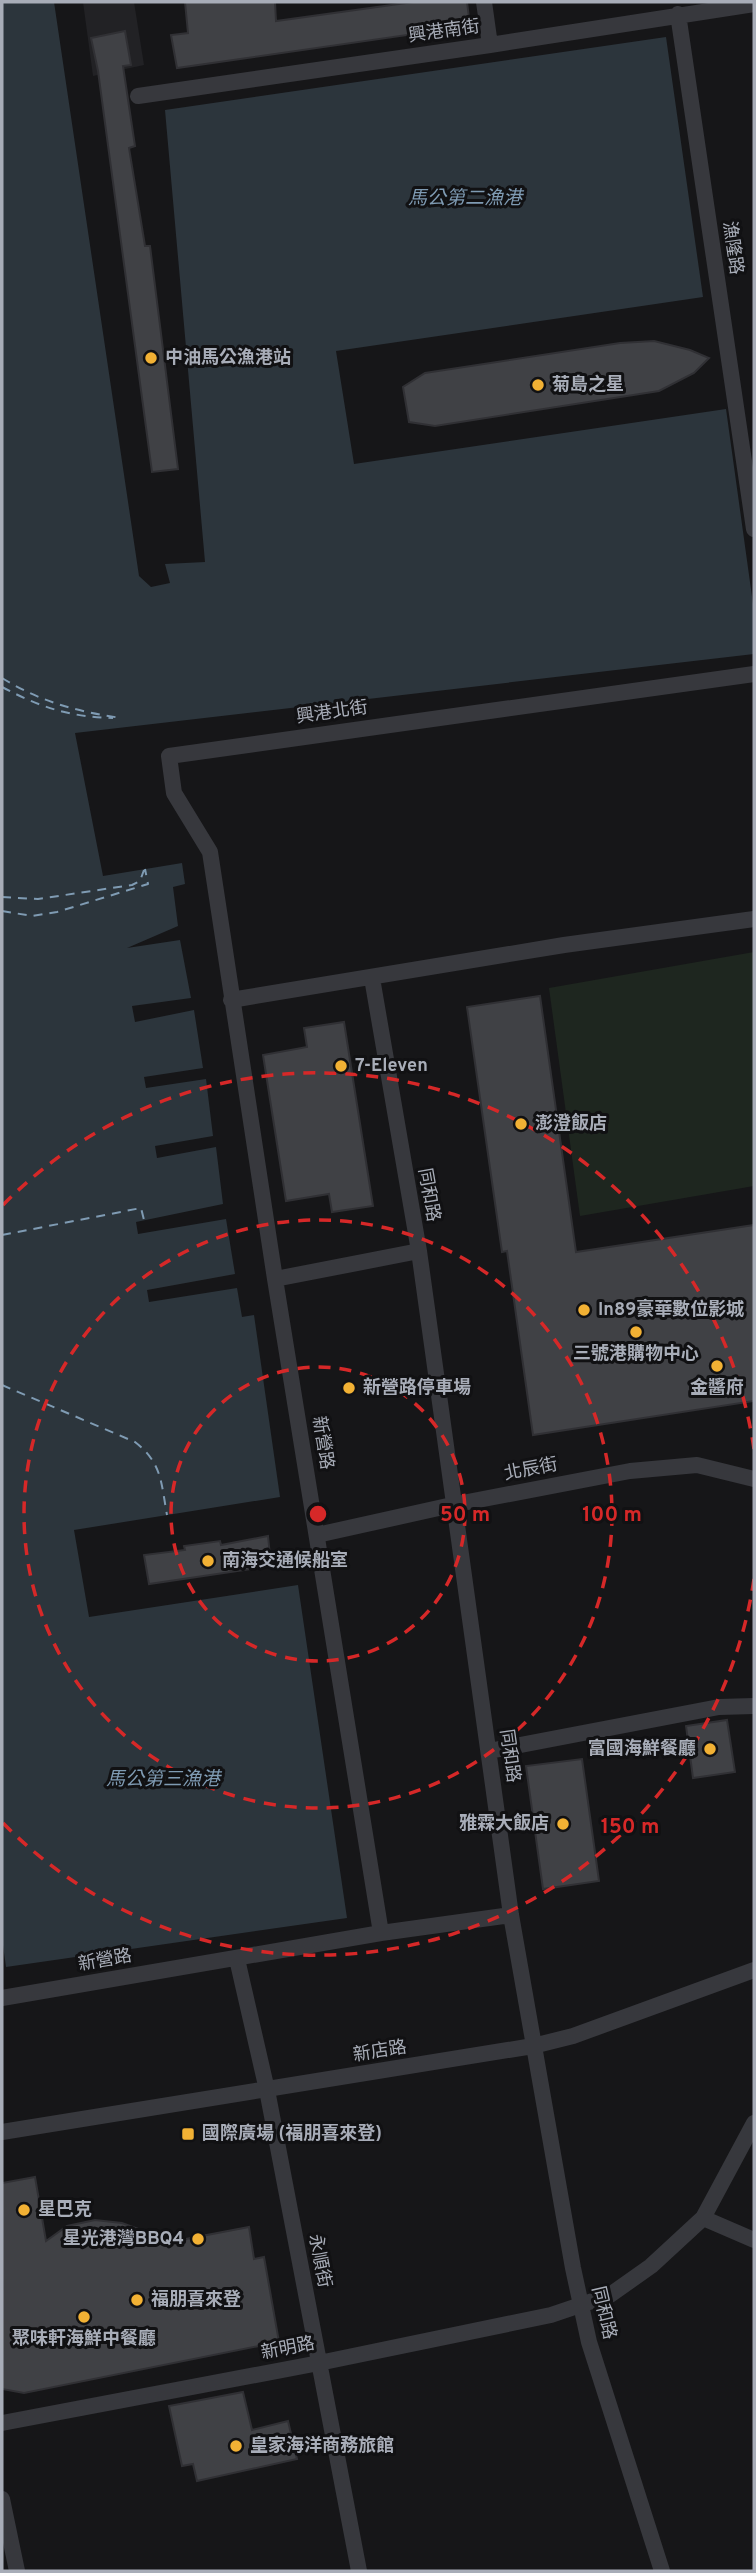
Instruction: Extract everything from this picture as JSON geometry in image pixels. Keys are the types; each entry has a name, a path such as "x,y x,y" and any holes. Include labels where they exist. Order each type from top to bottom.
{"street":[{"path":"484,2 490,45"},
{"name":"興港南街","path":"138,96 754,4"},
{"name":"漁隆路","path":"678,14 754,529"},
{"name":"興港北街","path":"231,1000 210,852 174,793 169,756 754,674"},
{"path":"231,1000 564,945 754,919"},
{"name":"同和路","path":"372,978 419,1251 452,1505 511,1915 580,2306 662,2571"},
{"name":"新營路","path":"231,1000 381,1933"},
{"path":"275,1279 419,1251"},
{"name":"北辰街","path":"317,1535 452,1505 630,1471 697,1465 754,1479"},
{"path":"489,1751 719,1707 754,1706"},
{"name":"新營路","path":"2,1998 381,1933 511,1915"},
{"name":"永順街","path":"237,1958 267,2090 359,2571"},
{"name":"新店路","path":"2,2132 533,2046 573,2036 754,1970"},
{"name":"新明路","path":"2,2423 319,2363 551,2315 610,2295 685,2236 703,2218 754,2123"},
{"path":"703,2218 754,2240"},
{"path":"2,2499 17,2571"}],"shaded area":[{"path":"83,2 134,2 144,65 93,76"},
{"path":"754,952 754,1186 580,1216 549,988"}],"water":[{"path":"2,2 54,2 139,576 151,587 170,583 165,564 205,562 165,110 666,37 703,297 336,351 354,464 726,409 754,611 754,654 75,733 103,876 182,863 185,884 173,887 178,926 127,948 180,940 191,998 132,1006 135,1022 194,1010 203,1068 144,1077 146,1088 206,1079 213,1136 155,1146 157,1158 216,1147 223,1204 136,1222 138,1234 226,1219 235,1274 147,1290 149,1302 237,1288 242,1317 254,1315 280,1497 74,1530 89,1617 298,1585 347,1918 6,1967 2,1938"}],"building":[{"path":"185,2 275,2 276,21 413,2 467,2 470,26 177,68 171,35 188,33"},
{"name":"中油馬公漁港站","path":"125,31 131,65 123,66 135,146 129,148 145,246 150,246 178,469 152,472 98,71 91,38"},
{"name":"菊島之星","path":"654,341 709,358 694,373 659,391 435,426 409,422 403,387 425,373 620,343"},
{"name":"三號港購物中心","path":"540,996 576,1252 754,1225 754,1401 533,1435 507,1251 502,1252 467,1007"},
{"path":"344,1022 373,1206 332,1212 329,1194 286,1201 263,1055 307,1047 304,1028"},
{"name":"南海交通候船室","path":"268,1536 271,1566 149,1584 144,1555 185,1550 184,1546 220,1541 221,1545"},
{"name":"富國海鮮餐廳","path":"727,1720 735,1772 693,1778 686,1726"},
{"name":"雅霖大飯店","path":"582,1759 599,1881 543,1889 526,1766"},
{"name":"福朋喜來登","path":"35,2177 46,2241 67,2226 95,2220 122,2223 144,2231 149,2246 249,2227 254,2259 264,2257 279,2342 24,2393 2,2389 2,2183"},
{"name":"皇家海洋商務旅館","path":"243,2392 252,2430 288,2421 297,2459 197,2481 193,2464 182,2466 169,2406"}],"ferry route":[{"path":"2,678 59,704 121,718"},
{"path":"2,687 55,710 82,716 113,718"},
{"path":"2,911 32,916 57,912 148,884 145,869"},
{"path":"2,897 38,899 132,885 140,881 144,870"},
{"path":"2,1235 141,1208 144,1220"},
{"path":"2,1385 135,1442 151,1458 159,1474 167,1515"}],"place":[{"name":"中油馬公漁港站","path":"151,358"},
{"name":"菊島之星","path":"538,385"},
{"name":"7-Eleven","path":"341,1066"},
{"name":"澎澄飯店","path":"521,1124"},
{"name":"In89豪華數位影城","path":"584,1310"},
{"name":"三號港購物中心","path":"636,1332"},
{"name":"金醬府","path":"717,1366"},
{"name":"新營路停車場","path":"349,1388"},
{"name":"南海交通候船室","path":"208,1561"},
{"name":"富國海鮮餐廳","path":"710,1749"},
{"name":"雅霖大飯店","path":"563,1824"},
{"name":"國際廣場 (福朋喜來登)","path":"188,2134"},
{"name":"星巴克","path":"24,2210"},
{"name":"星光港灣BBQ4","path":"198,2239"},
{"name":"福朋喜來登","path":"137,2300"},
{"name":"聚味軒海鮮中餐廳","path":"84,2317"},
{"name":"皇家海洋商務旅館","path":"236,2446"}],"water label":[{"name":"馬公第二漁港","path":"465,199"},
{"name":"馬公第三漁港","path":"163,1780"}]}
